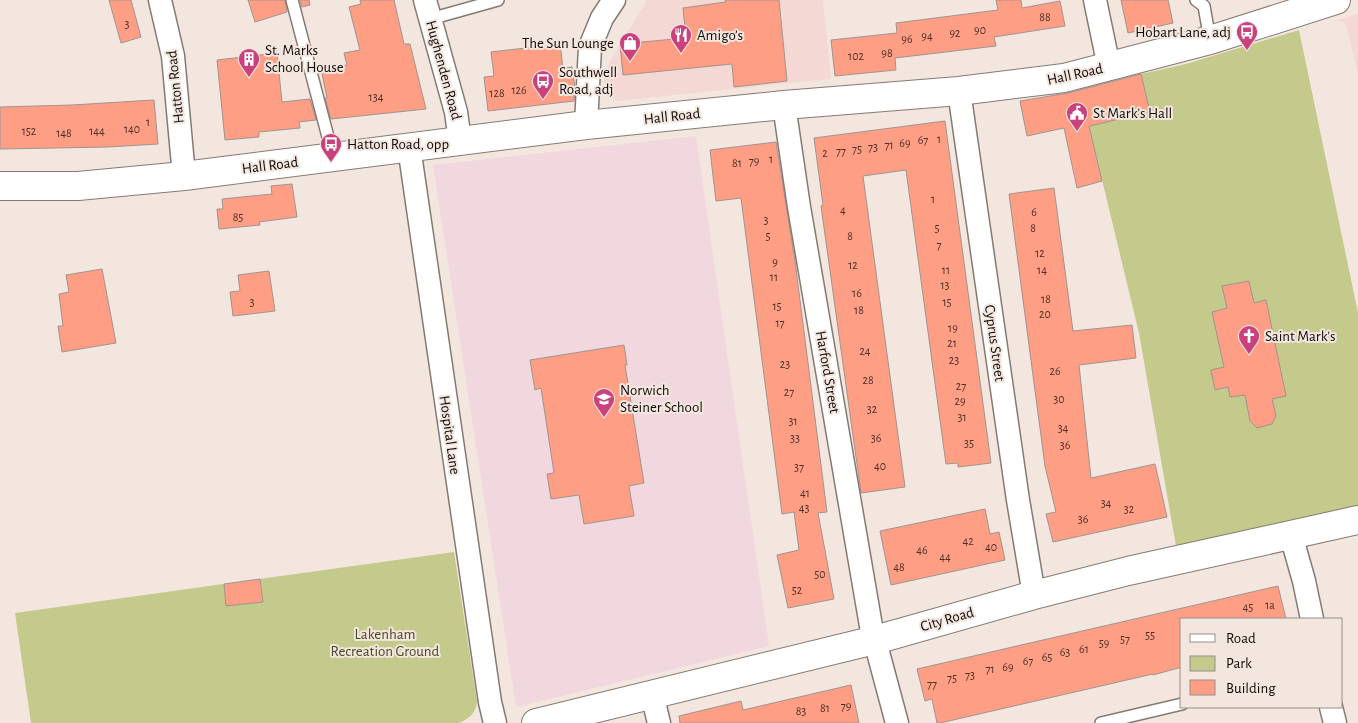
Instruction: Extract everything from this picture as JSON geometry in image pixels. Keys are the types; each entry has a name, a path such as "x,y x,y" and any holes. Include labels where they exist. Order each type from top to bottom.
{"street":[{"name":"Hatton Road","path":"160,0 173,56 184,176"},
{"path":"586,125 590,47 602,18 614,0"},
{"path":"1095,0 1109,67"},
{"name":"Hall Road","path":"0,186 78,186 184,176 586,125 784,105 959,91 1064,78 1210,40 1336,0"},
{"name":"Hughenden Road","path":"428,10 456,112 460,141"},
{"name":"Cyprus Street","path":"959,91 1018,500 1034,595"},
{"name":"Harford Street","path":"784,105 800,216 871,626 897,723"},
{"name":"Hospital Lane","path":"409,147 450,437 490,702 495,723"},
{"name":"City Road","path":"536,723 875,640 1034,595 1138,569 1358,520"},
{"path":"1291,535 1312,618"},
{"path":"652,694 659,723"},
{"path":"1331,708 1335,723"}],"lane":[{"path":"292,0 333,156"},
{"path":"428,10 498,0"},
{"path":"1196,0 1204,6 1210,40"},
{"path":"1101,723 1180,704"}],"shaded area":[{"path":"647,0 823,0 831,79 616,101 608,92 604,79 609,63"},
{"path":"1358,14 1358,74 1347,28 1343,22 1334,21"},
{"name":"Norwich Steiner School","path":"696,136 769,646 516,707 433,165"}],"green space":[{"path":"1299,30 1358,313 1358,510 1177,552 1139,333 1089,126 1150,112 1141,74 1186,64"},
{"name":"Lakenham Recreation Ground","path":"454,552 477,702 475,710 471,715 459,723 31,723 15,613"}],"building":[{"path":"109,0 131,0 141,37 121,43"},
{"path":"248,0 285,0 287,12 255,22"},
{"path":"300,0 309,0 310,5 302,7"},
{"path":"360,0 394,0 404,44 410,44 426,109 331,119 325,98 327,98 321,69 347,65 344,53 360,50 349,7 361,4"},
{"path":"725,0 779,0 787,81 734,87 732,64 623,75 620,44 686,38 683,8 726,2"},
{"path":"996,0 1021,0 1022,8 1060,1 1065,26 994,37 996,46 895,58 896,70 835,76 831,40 897,33 896,23 998,10"},
{"path":"1121,0 1168,0 1173,23 1128,33"},
{"path":"560,44 563,68 572,67 575,88 574,101 488,111 484,77 494,76 491,52"},
{"name":"St. Marks School House","path":"277,53 282,102 310,99 316,120 299,122 300,128 259,132 259,137 225,140 217,60"},
{"name":"St Mark's Hall","path":"1141,74 1150,112 1089,126 1102,181 1077,188 1064,128 1027,136 1020,101 1068,93"},
{"path":"154,100 158,144 0,149 0,107"},
{"path":"945,121 991,463 958,467 958,463 946,464 906,170 863,176 905,487 861,493 821,206 823,205 814,138"},
{"path":"776,142 795,261 827,512 818,513 834,599 788,608 777,555 799,550 794,512 782,514 741,198 716,201 710,150"},
{"path":"292,184 297,217 259,222 260,225 219,229 217,209 223,209 222,199 272,194 271,186"},
{"path":"1054,188 1073,331 1132,325 1136,358 1079,365 1091,478 1155,464 1167,517 1053,542 1046,514 1056,512 1045,466 1009,194"},
{"path":"102,269 116,343 62,352 58,326 63,326 59,294 69,292 66,275"},
{"path":"269,271 275,311 233,316 230,292 240,291 238,275"},
{"name":"Saint Mark's","path":"1249,281 1254,303 1266,300 1286,396 1272,399 1276,416 1272,424 1257,428 1250,421 1245,395 1230,397 1228,387 1215,390 1211,370 1224,367 1212,312 1227,308 1222,286"},
{"path":"624,345 627,365 625,365 644,483 629,486 634,516 584,524 579,495 551,499 547,474 554,473 541,388 535,390 530,360"},
{"path":"985,509 990,534 999,532 1005,560 891,585 880,531"},
{"path":"260,579 263,602 226,606 224,584"},
{"path":"1278,586 1286,618 1180,618 1180,668 940,723 937,723 932,699 925,701 917,669"},
{"path":"851,685 859,723 680,723 679,716 741,701 743,710"}],"place":[{"name":"Hobart Lane, adj","path":"1247,51"},
{"name":"Amigo’s","path":"681,54"},
{"name":"The Sun Lounge","path":"630,62"},
{"name":"St. Marks School House","path":"249,78"},
{"name":"Southwell Road, adj","path":"543,100"},
{"name":"St Mark's Hall","path":"1077,132"},
{"name":"Hatton Road, opp","path":"331,163"},
{"name":"Saint Mark's","path":"1249,355"},
{"name":"Norwich Steiner School","path":"604,418"}]}
